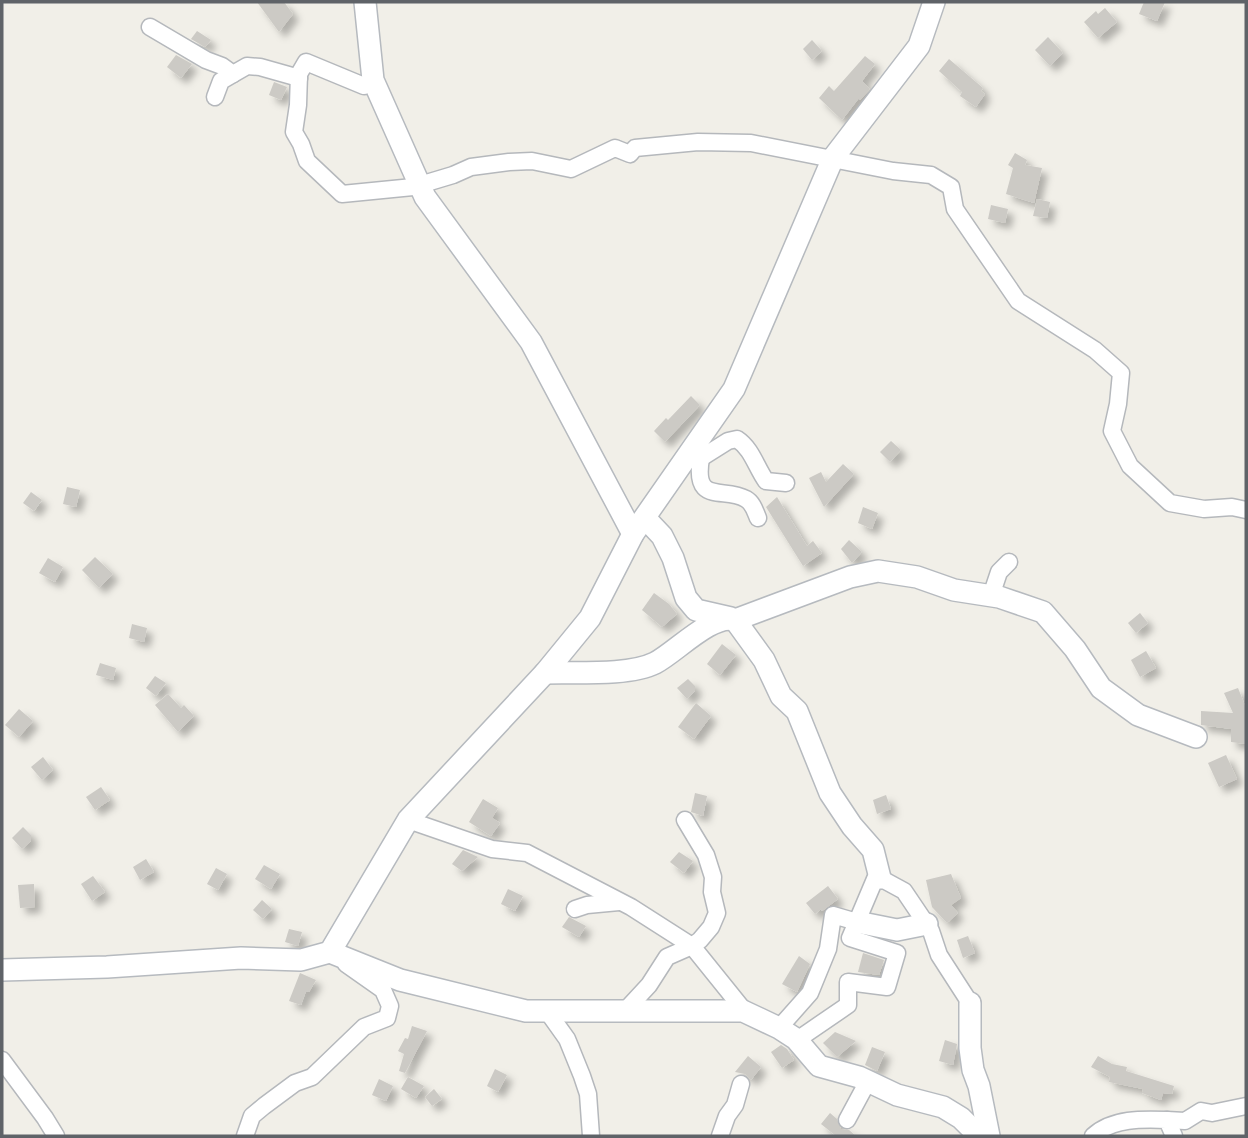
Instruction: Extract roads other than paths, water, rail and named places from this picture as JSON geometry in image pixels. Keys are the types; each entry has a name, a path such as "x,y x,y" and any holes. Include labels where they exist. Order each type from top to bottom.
{"street":[{"path":"365,2 373,80 425,197 531,342 639,526 662,536 673,558 686,598 696,611 733,619 764,660 781,696 797,711 830,793 852,826 873,850 880,878"},
{"path":"330,952 408,820 545,673 590,618 639,526 697,452 734,389 832,158 919,46 934,2"},
{"path":"150,27 233,74"},
{"path":"373,80 364,86 306,62 299,78 294,132 302,144 307,161 342,194 419,185 471,167 532,161 571,169 615,148 631,154 635,148 698,142 751,143 893,171 931,175 951,187 954,209 1018,300 1095,350 1121,373 1112,431 1130,466 1170,503 1205,509 1232,507 1246,510"},
{"path":"215,97 221,81 247,66 299,78"},
{"path":"697,452 737,439 747,446 766,481 786,483"},
{"path":"697,452 701,482 709,490 745,498 752,504 758,518"},
{"path":"991,596 999,572 1009,562"},
{"path":"545,673 632,670 655,663 694,635 850,577 878,570 917,577 954,590 991,596 1043,612 1075,649 1101,688 1138,715 1196,737"},
{"path":"408,820 492,849 527,853 621,902 692,946 746,1013"},
{"path":"624,1012 649,985 667,957 692,946 711,927 717,913 712,892 713,877 706,855 685,820"},
{"path":"788,1034 848,1005 848,982 887,987 897,953 850,938 875,879 880,878 904,891 926,925 939,955 971,1003 970,1048 989,1136"},
{"path":"575,909 604,902 621,902"},
{"path":"788,1034 810,993 828,949 833,915 897,930 926,925"},
{"path":"245,1136 252,1116 264,1106 295,1083 312,1077 364,1027 387,1018 390,1006 383,990 330,952"},
{"path":"3,969 107,967 229,959 301,960 330,952 400,980 526,1011 743,1011 788,1034 819,1066 868,1081 897,1095 943,1107 961,1118 979,1136"},
{"path":"547,1011 567,1039 582,1076 588,1094 591,1136"},
{"path":"2,1060 56,1136"},
{"path":"847,1120 868,1081"},
{"path":"720,1136 727,1116 735,1105 741,1084"},
{"path":"1093,1136 1098,1131 1136,1118 1185,1121 1202,1111 1212,1113 1246,1106"},
{"path":"1167,1120 1174,1136"}]}
